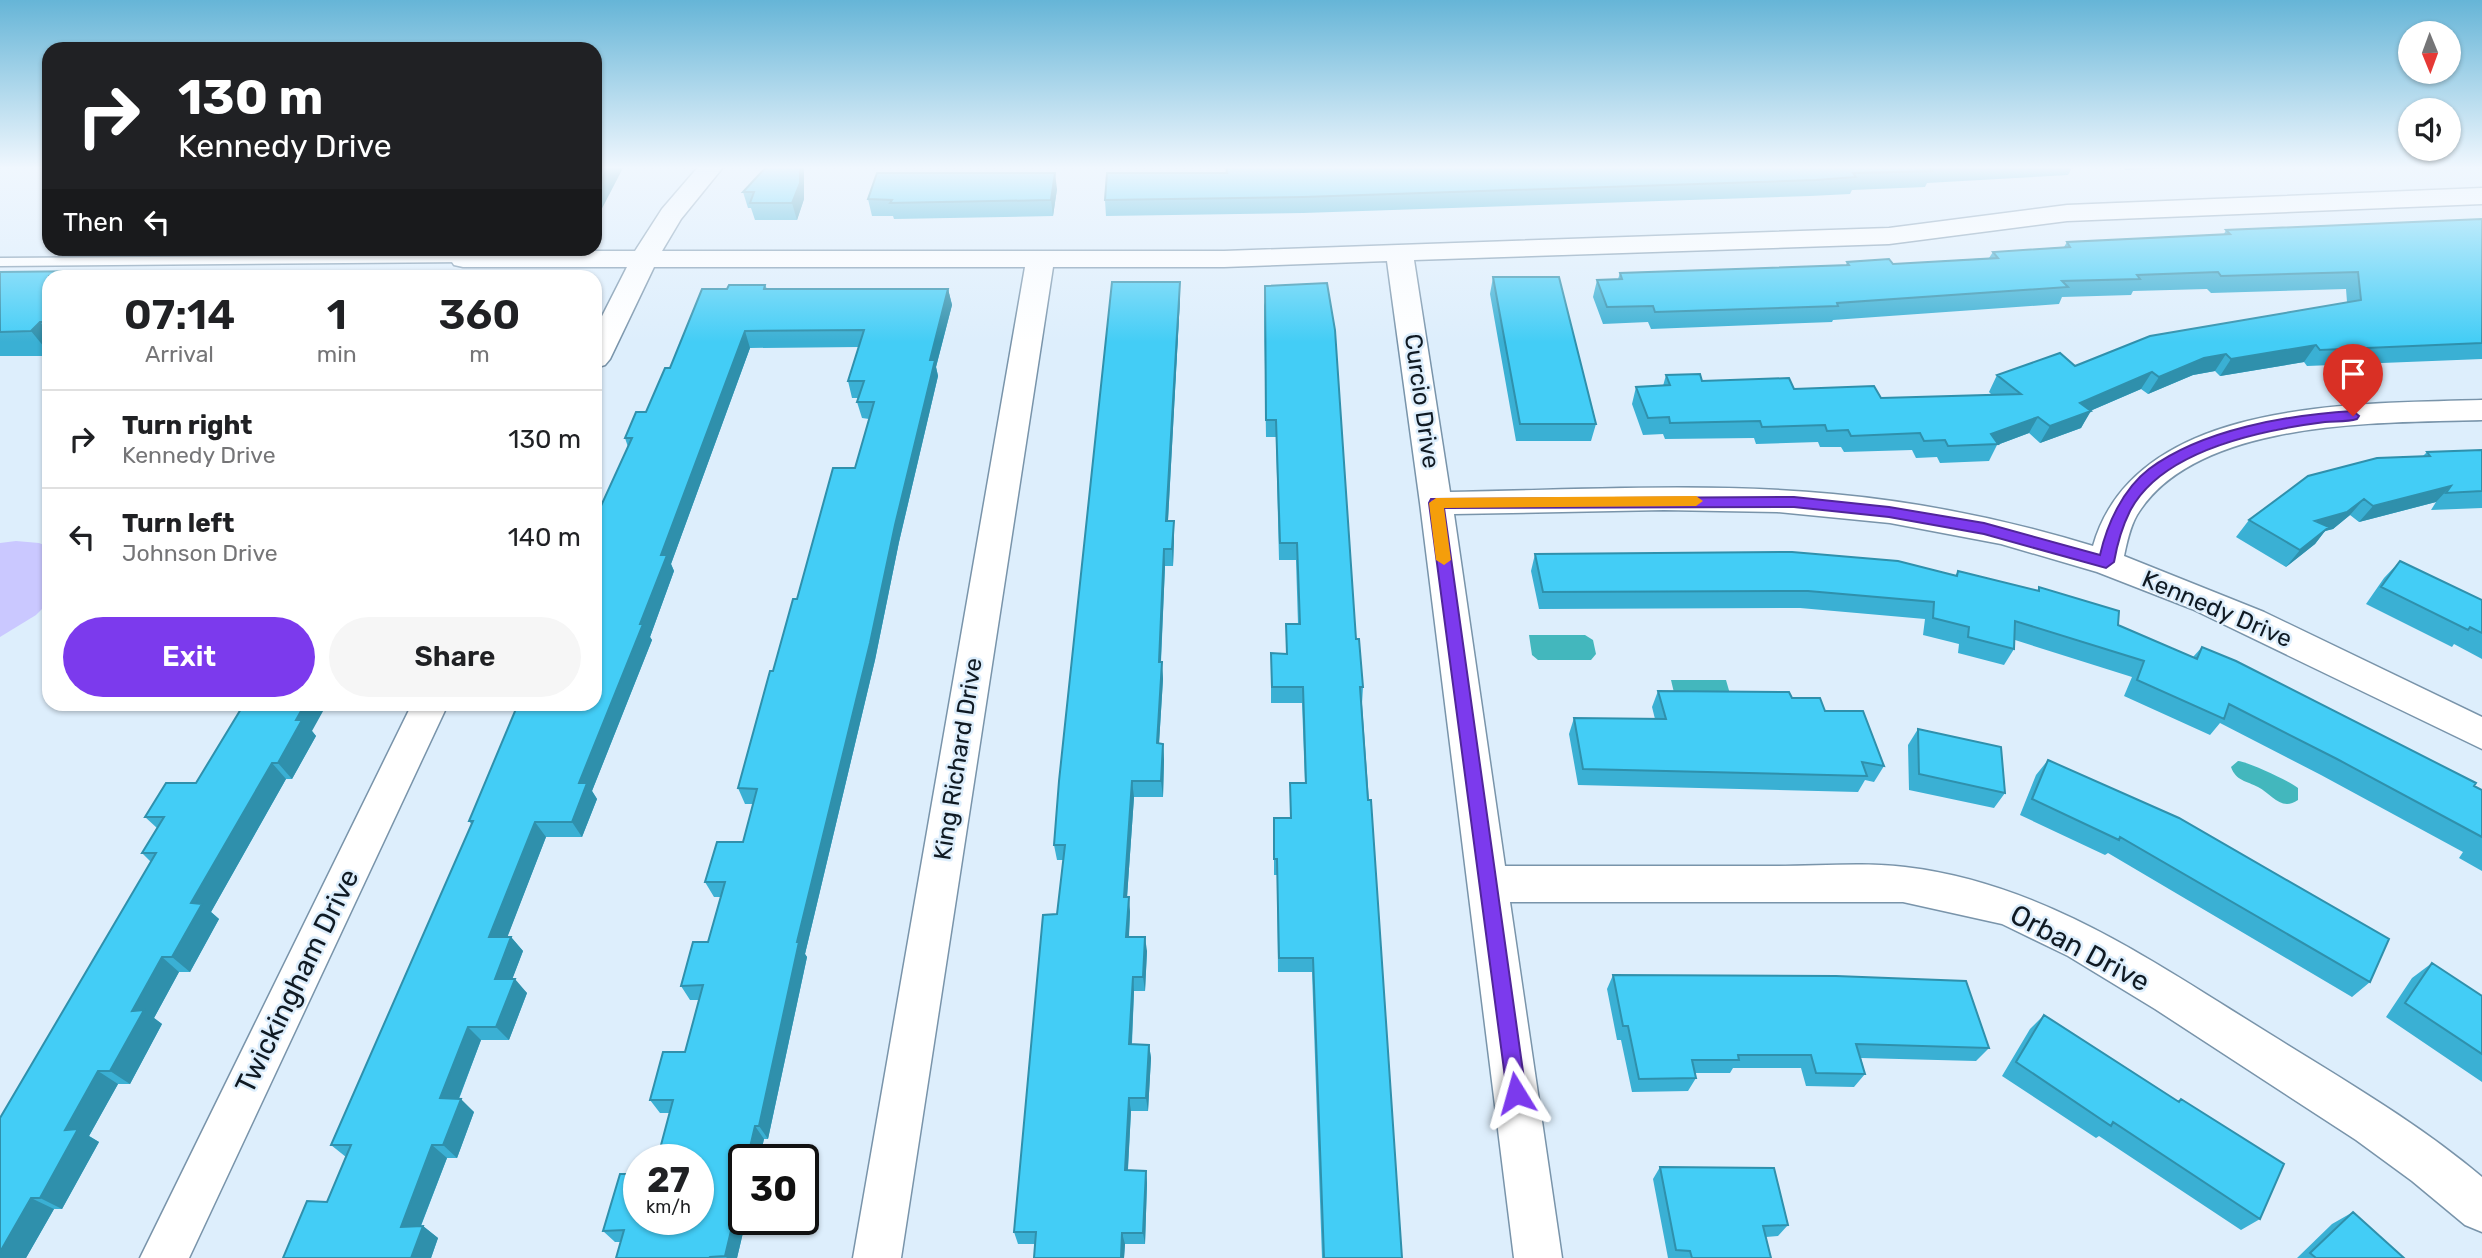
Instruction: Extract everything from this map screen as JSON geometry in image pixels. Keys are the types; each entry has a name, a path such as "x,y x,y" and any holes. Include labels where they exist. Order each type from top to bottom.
{"street":[{"path":"602,345 643,260 664,225"},
{"path":"463,258 1040,261 1224,259 1889,236 1988,225"},
{"name":"Curcio Drive","path":"1399,253 1436,503 1538,1258"},
{"name":"King Richard Drive","path":"877,1258 1040,261"},
{"path":"2106,562 2111,539 2125,507 2132,498 2154,473 2208,443 2242,433 2326,417 2482,410"},
{"name":"Kennedy Drive","path":"1436,503 1794,502 1889,512 1984,528 2106,562 2234,614 2482,734"},
{"name":"Twickingham Drive","path":"164,1258 427,711"},
{"name":"Orban Drive","path":"1487,884 1903,884 1965,895 2020,912 2097,951 2365,1118 2416,1153 2482,1208"}],"lane":[{"path":"0,262 463,258"}],"shaded area":[{"path":"16,541 42,544 42,609 0,637 0,543"},
{"path":"1529,635 1585,635 1593,640 1596,654 1591,660 1538,660 1532,655"},
{"path":"1671,680 1726,680 1732,701 1676,701"},
{"path":"2238,761 2259,768 2298,788 2298,800 2282,803 2239,778 2231,767"}],"building":[{"path":"2349,225 2482,225 2482,343 2320,350 2316,345 2231,359 2226,354 2204,358 2159,377 2152,372 2080,403 2091,411 2050,426 2038,417 1991,434 1998,444 1948,446 1945,440 1924,441 1920,433 1851,436 1848,430 1827,431 1825,425 1762,427 1760,421 1670,423 1669,417 1648,418 1636,387 1670,385 1666,375 1700,374 1702,381 1789,378 1794,389 1874,386 1881,398 2021,394 1997,375 2060,353 2075,366 2150,336 2361,300 2358,272 2221,276 2218,272 2137,275 2140,279 2062,281 2068,287 1837,303 1838,306 1655,312 1653,306 1607,307 1597,280 1622,279 1620,273 1849,265 1847,262 1889,259 1893,264 1998,258 1993,252 2070,247 2067,242 2230,234 2226,230"},
{"path":"0,272 42,272 42,322 31,331 0,332"},
{"path":"1493,277 1559,277 1596,424 1520,424"},
{"path":"1112,282 1180,282 1166,521 1174,521 1172,549 1164,549 1159,662 1162,662 1157,743 1163,744 1161,781 1132,781 1124,897 1129,897 1126,937 1145,937 1143,977 1133,977 1129,1044 1149,1045 1146,1098 1129,1098 1125,1170 1146,1171 1143,1233 1122,1233 1121,1258 1034,1258 1036,1232 1014,1232 1043,915 1057,914 1065,845 1054,845 1059,781"},
{"path":"1327,283 1335,330 1356,639 1359,639 1363,687 1360,687 1368,800 1371,800 1402,1258 1324,1258 1313,958 1279,958 1274,818 1291,818 1290,783 1306,783 1303,687 1272,687 1271,653 1287,654 1286,624 1300,624 1297,543 1280,543 1276,420 1266,420 1265,286"},
{"path":"729,285 765,285 764,289 948,289 930,360 935,360 870,643 797,942 759,1126 755,1126 751,1144 728,1144 730,1235 725,1256 616,1258 623,1234 714,1235 714,1144 661,1144 673,1100 650,1100 663,1052 685,1052 703,985 681,986 693,942 708,942 725,882 705,882 717,842 743,842 757,789 738,788 770,671 773,671 793,599 797,599 833,468 855,468 874,402 857,402 864,381 848,381 864,330 745,331 661,555 667,555 640,624 643,624 579,783 587,783 572,822 535,822 489,937 511,937 495,979 515,979 496,1027 468,1027 440,1098 461,1099 443,1145 432,1145 401,1227 423,1226 411,1258 283,1258 307,1201 327,1202 351,1145 331,1145 473,821 469,821 515,711 602,711 602,504 632,438 625,438 636,412 646,412 665,368 670,368 702,289 727,289"},
{"path":"2482,450 2482,491 2446,493 2451,486 2373,506 2364,499 2347,512 2315,521 2329,527 2300,550 2249,520 2308,476 2377,458 2430,456 2427,452"},
{"path":"1792,552 1898,561 1957,576 1958,571 2039,591 2039,587 2119,611 2118,625 2197,659 2202,647 2236,661 2476,783 2474,786 2482,790 2482,837 2229,704 2224,719 2137,680 2144,661 2015,621 2014,649 1968,637 1969,627 1933,618 1934,602 1808,591 1543,592 1535,554"},
{"path":"2400,561 2482,600 2482,633 2470,627 2468,630 2381,587"},
{"path":"1658,691 1789,692 1792,698 1820,698 1825,711 1863,711 1884,766 1862,762 1867,776 1583,769 1574,718 1666,719"},
{"path":"240,711 301,711 296,720 302,720 278,763 272,763 191,903 202,904 172,957 162,957 132,1011 144,1010 110,1071 98,1071 65,1130 78,1129 40,1198 31,1198 0,1252 0,1118 156,853 142,853 164,817 145,817 166,783 196,783"},
{"path":"1918,729 2001,747 2005,793 1919,774"},
{"path":"2048,760 2179,818 2389,939 2370,982 2120,837 2119,840 2032,799"},
{"path":"2432,963 2482,996 2482,1054 2405,1003"},
{"path":"1613,975 1836,976 1966,981 1989,1048 1856,1044 1865,1074 1816,1073 1811,1055 1738,1055 1739,1060 1692,1060 1696,1078 1639,1079 1628,1026 1623,1026"},
{"path":"2044,1015 2179,1102 2181,1099 2284,1164 2260,1219 2113,1122 2111,1126 2016,1062"},
{"path":"1660,1167 1774,1168 1788,1225 1763,1226 1771,1258 1692,1258 1690,1251 1676,1250"},
{"path":"620,1174 623,1174 623,1230 603,1231"},
{"path":"2353,1212 2404,1258 2316,1258 2310,1253"}],"slow traffic":[{"path":"1444,560 1436,503 1696,501"}],"route":[{"path":"1516,1093 1436,503 1738,500 1794,502 1889,512 1984,528 2106,562 2111,539 2125,507 2154,473 2208,443 2242,433 2326,417 2353,416"}]}
